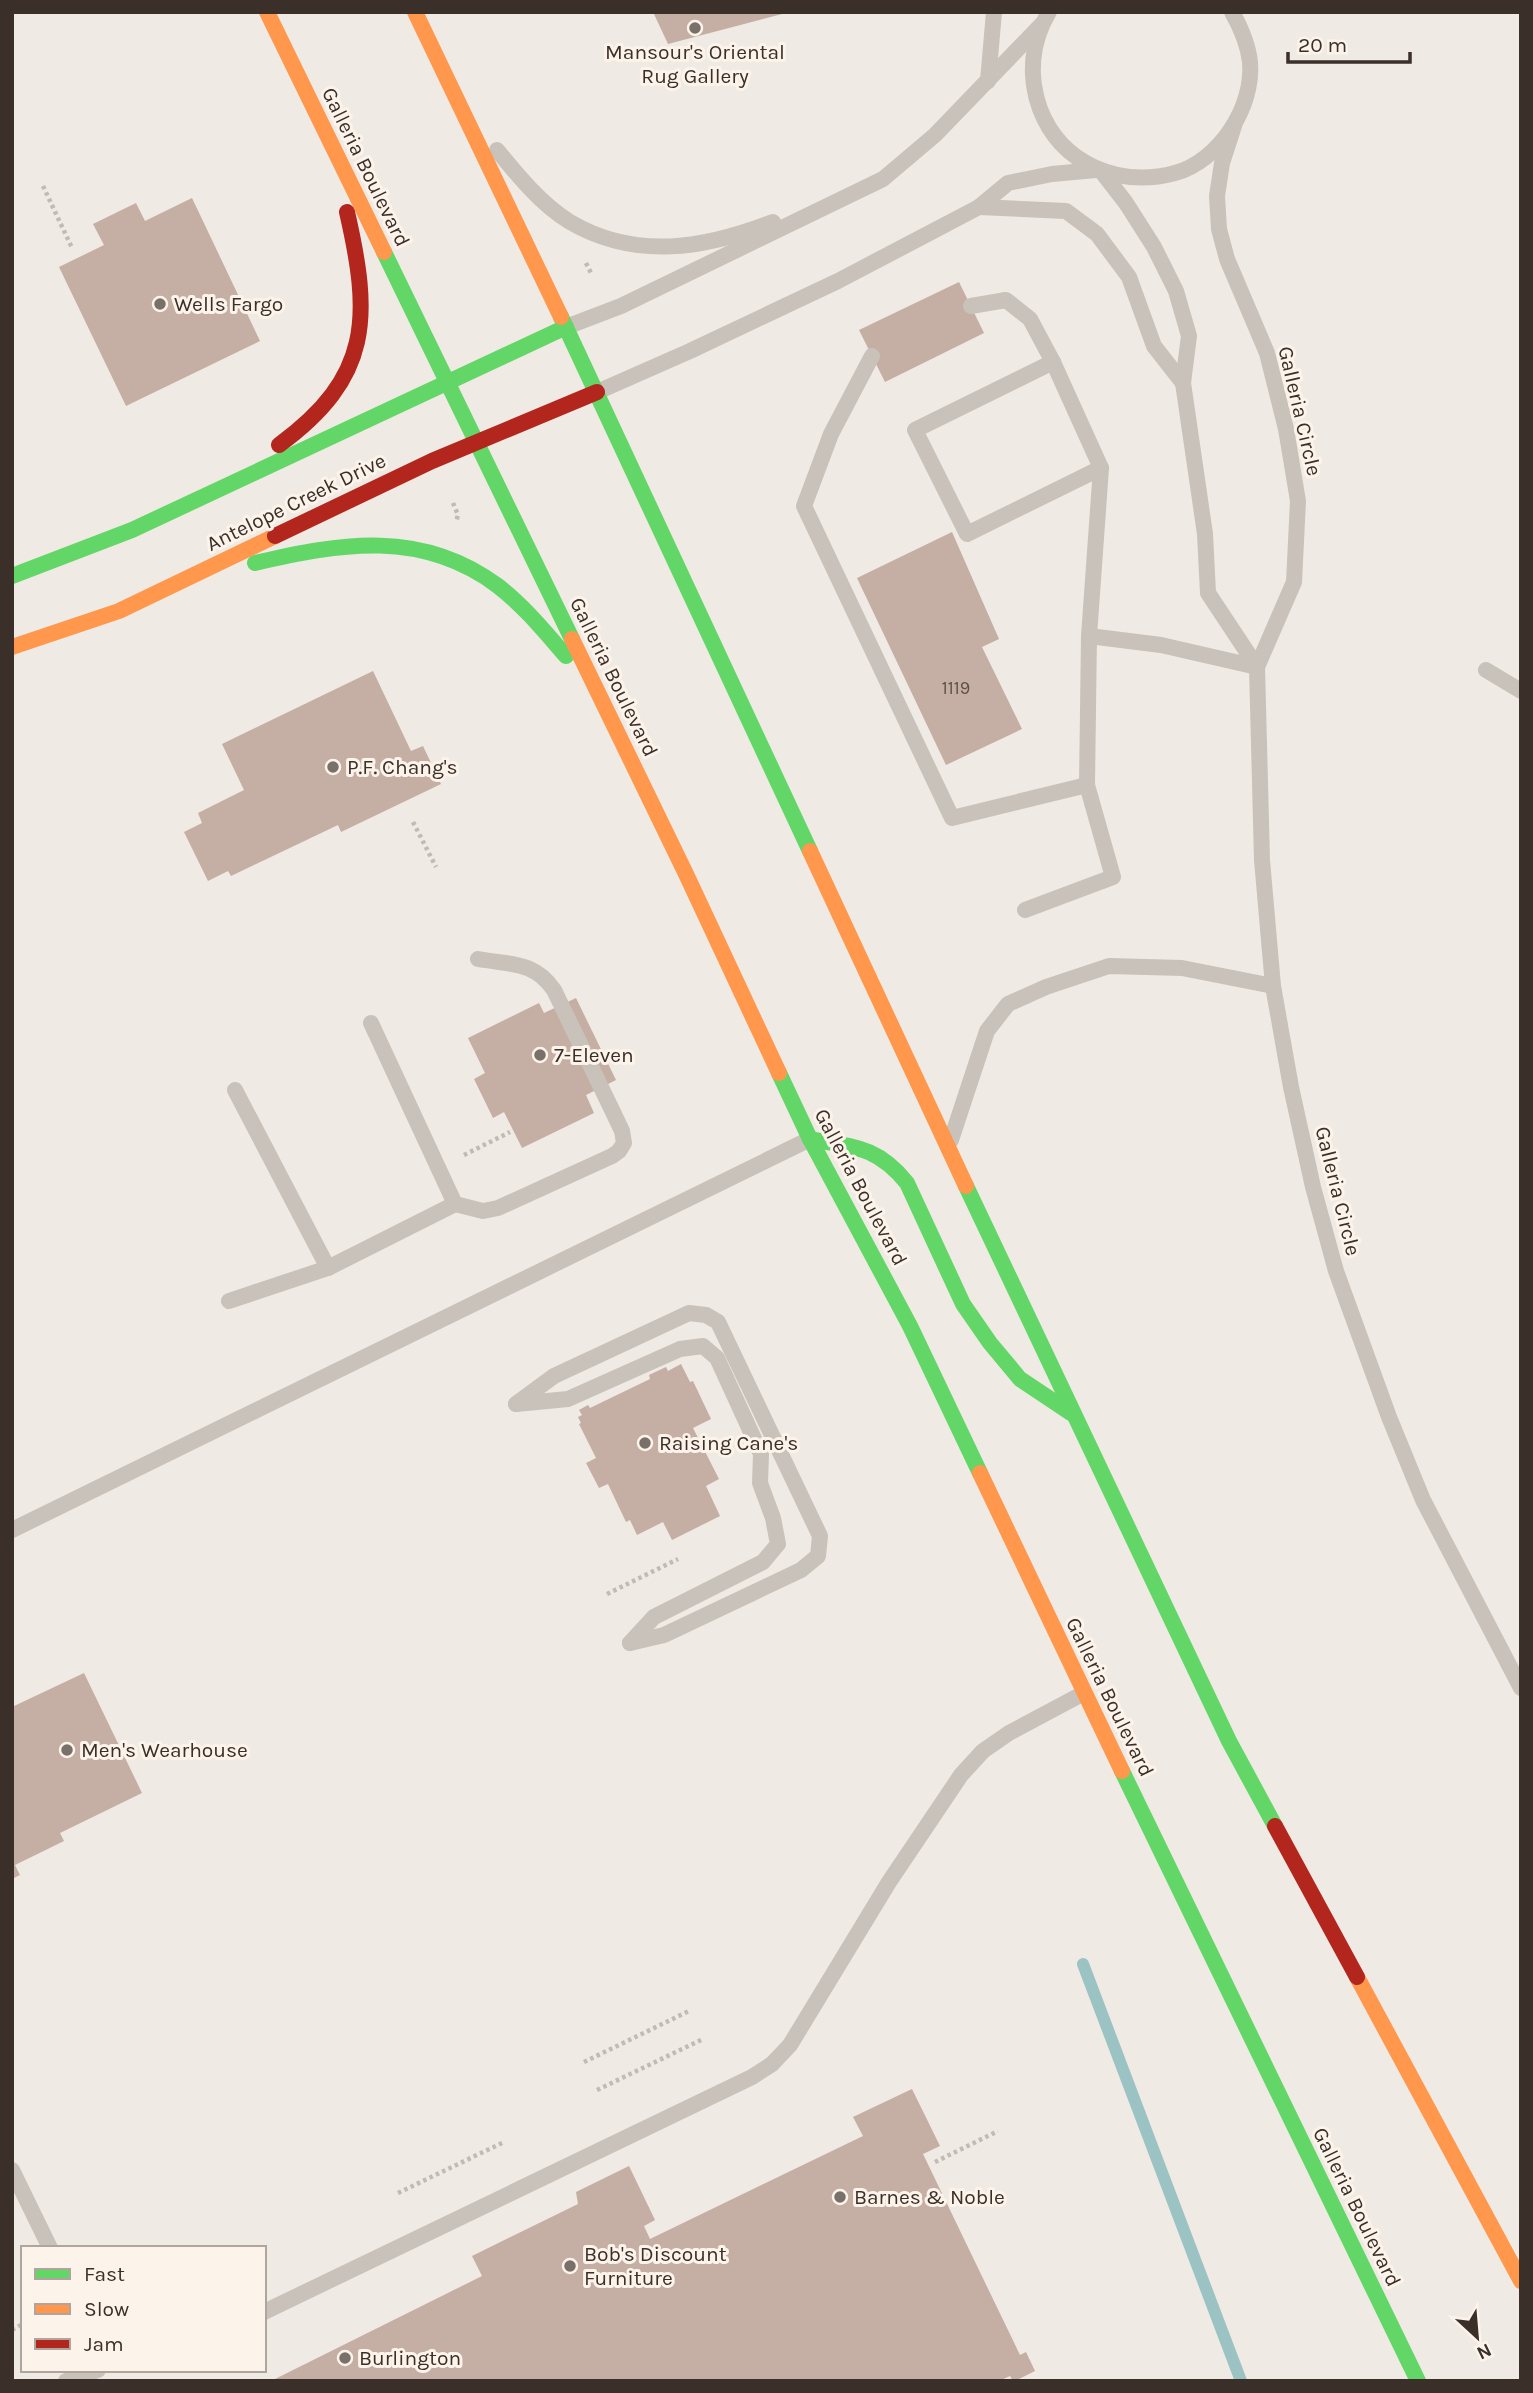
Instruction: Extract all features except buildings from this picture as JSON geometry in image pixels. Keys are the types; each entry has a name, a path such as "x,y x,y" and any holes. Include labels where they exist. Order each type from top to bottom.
{"main road":[{"name":"Galleria Boulevard","path":"268,12 687,874 810,1139 910,1326 1084,1693 1418,2381"},
{"path":"415,12 597,392 948,1149 1229,1741 1521,2281"},
{"path":"202,499 294,434 330,401 348,372 363,306 361,281 358,255 322,122"},
{"name":"Antelope Creek Drive","path":"12,576 121,535 202,499 566,327"},
{"name":"Antelope Creek Drive","path":"12,647 118,611 406,473 597,392"},
{"path":"172,585 315,549 388,545 424,549 471,568 495,582 516,600 547,631 608,714"},
{"path":"810,1139 866,1149 893,1166 907,1183 963,1304 990,1343 1020,1379 1073,1414"}],"lane":[{"path":"988,81 994,12"},
{"path":"597,392 838,281 979,207 1008,183 1052,174 1099,171 1139,179 1177,173 1210,154 1234,125 1247,96 1250,64 1244,32 1233,12"},
{"path":"566,327 621,306 883,179 935,135 1045,19"},
{"path":"1045,19 1032,58 1034,92 1046,124 1067,151 1099,171 1126,203 1154,247 1176,291 1189,336 1183,383 1205,534 1208,593 1256,667"},
{"path":"452,89 516,173 555,211 571,222 598,234 642,246 662,248 701,244 742,234 883,179"},
{"name":"Galleria Circle","path":"1234,125 1222,163 1217,196 1219,229 1227,259 1267,353 1286,429 1298,501 1294,582 1256,667 1262,860 1273,986 1312,1187 1345,1296 1389,1417 1423,1500 1521,1688"},
{"path":"979,207 1066,211 1097,234 1129,277 1154,346 1183,383"},
{"path":"971,306 1006,300 1030,319 1101,468 1089,636 1087,785 1113,877 1025,910"},
{"path":"872,356 831,434 804,506 952,818 1087,785"},
{"path":"1052,362 915,430 967,534 1101,468"},
{"path":"1089,636 1161,645 1256,667"},
{"path":"1486,670 1521,691"},
{"path":"229,1301 328,1268 455,1204 483,1211 498,1208 619,1151 624,1143 622,1131 554,990 546,979 537,971 525,967 478,960"},
{"path":"948,1149 986,1031 1008,1004 1109,966 1182,968 1273,986"},
{"path":"370,1023 455,1204"},
{"path":"236,1090 328,1268"},
{"path":"12,1530 810,1139"},
{"path":"689,1313 706,1315 718,1322 820,1536 818,1556 801,1570 664,1635 630,1643 654,1617 763,1563 778,1544 774,1518 760,1483 761,1454 717,1358 703,1346 680,1349 568,1399 516,1404 554,1376 689,1313"},
{"path":"266,2311 740,2083 772,2064 790,2045 888,1882 961,1775 983,1751 1009,1733 1084,1693"},
{"path":"12,2170 49,2246"},
{"path":"66,2381 93,2372"}],"path":[{"path":"43,186 72,248"},
{"path":"413,822 436,867"},
{"path":"439,1167 510,1132"},
{"path":"607,1594 678,1559"},
{"path":"584,2062 689,2011"},
{"path":"597,2090 703,2039"},
{"path":"935,2162 998,2132"},
{"path":"398,2193 504,2142"}],"waterway":[{"path":"1083,1964 1241,2381"}],"traffic: fast":[{"path":"384,252 572,639"},
{"path":"561,317 810,851"},
{"path":"12,576 132,530 566,327"},
{"path":"255,563 350,546 410,548 440,556 469,568 498,586 566,656"},
{"path":"779,1073 810,1139 910,1326 980,1473"},
{"path":"810,1139 864,1150 896,1171 907,1183 963,1304 990,1343 1020,1379 1071,1413"},
{"path":"966,1186 1229,1741 1275,1826"},
{"path":"1122,1771 1418,2381"}],"traffic: slow":[{"path":"267,12 384,252"},
{"path":"415,12 561,317"},
{"path":"12,647 119,611 275,536"},
{"path":"572,639 779,1073"},
{"path":"810,851 966,1186"},
{"path":"980,1473 1122,1771"},
{"path":"1357,1977 1521,2281"}],"traffic: jam":[{"path":"279,445 310,420 332,395 348,369 357,342 361,314 360,283 347,212"},
{"path":"275,536 432,461 597,392"},
{"path":"1275,1826 1357,1977"}],"place":[{"name":"Mansour's Oriental Rug Gallery","path":"695,28"},
{"name":"Wells Fargo","path":"160,304"},
{"name":"P.F. Chang's","path":"333,767"},
{"name":"7-Eleven","path":"540,1055"},
{"name":"Raising Cane's","path":"645,1443"},
{"name":"Men's Wearhouse","path":"67,1750"},
{"name":"Barnes & Noble","path":"840,2197"},
{"name":"Bob's Discount Furniture","path":"570,2266"},
{"name":"Burlington","path":"345,2358"}]}
